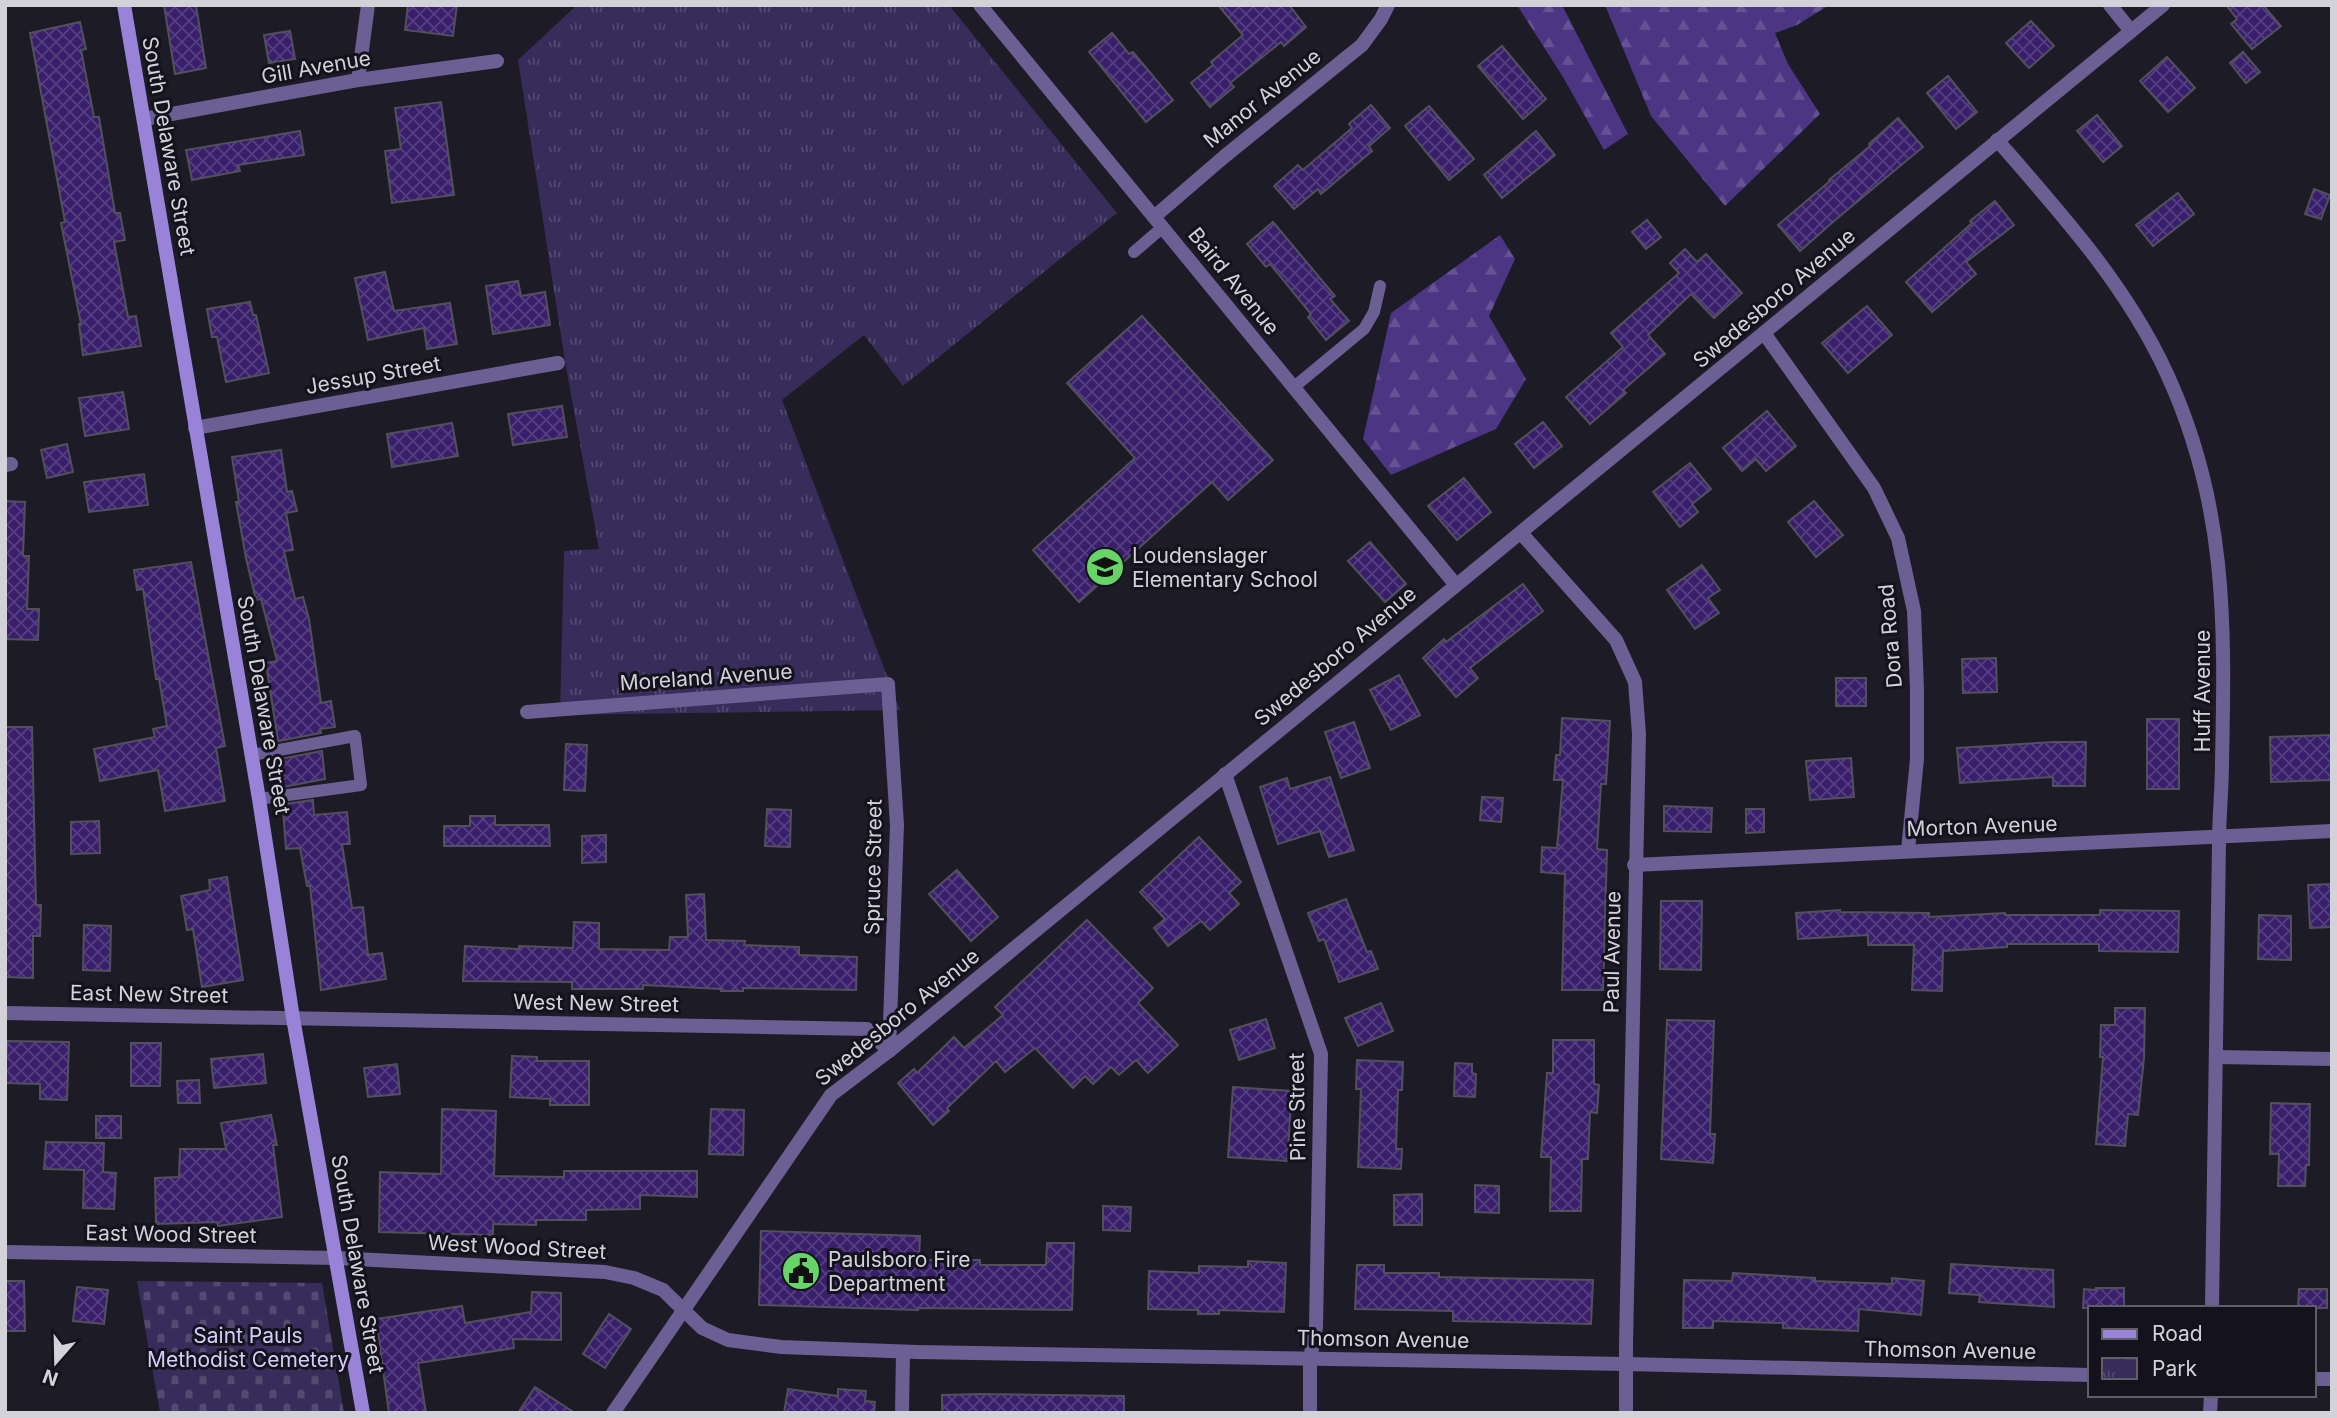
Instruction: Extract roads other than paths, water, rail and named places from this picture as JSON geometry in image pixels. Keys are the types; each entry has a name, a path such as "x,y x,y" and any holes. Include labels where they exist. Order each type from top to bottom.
{"main road":[{"name":"South Delaware Street","path":"124,5 252,755 293,1018 363,1413"}],"street":[{"path":"358,80 368,5"},
{"name":"Baird Avenue","path":"980,5 1455,584"},
{"name":"Manor Avenue","path":"1159,222 1225,156 1362,45 1388,5"},
{"path":"2110,5 2131,32"},
{"name":"Swedesboro Avenue","path":"613,1413 831,1095 889,1051 2163,5"},
{"name":"Gill Avenue","path":"144,119 358,80 497,61"},
{"name":"Huff Avenue","path":"1997,140 2090,249 2138,320 2167,374 2198,454 2216,535 2224,657 2212,1306"},
{"name":"Dora Road","path":"1764,333 1874,488 1898,538 1914,611 1917,690 1917,759 1908,850"},
{"name":"Jessup Street","path":"195,428 558,363"},
{"name":"Paul Avenue","path":"1521,533 1616,640 1636,682 1639,734 1634,865 1626,1413"},
{"name":"Moreland Avenue","path":"527,712 888,684"},
{"name":"Spruce Street","path":"888,684 897,825 889,1051"},
{"name":"Pine Street","path":"1225,774 1321,1054 1316,1327 1310,1359 1310,1413"},
{"name":"Morton Avenue","path":"1634,865 2332,831"},
{"name":"East New Street","path":"5,1013 293,1018"},
{"name":"West New Street","path":"293,1018 867,1029 889,1051"},
{"path":"2217,1057 2332,1059"},
{"name":"East Wood Street","path":"5,1252 335,1258"},
{"name":"West Wood Street","path":"335,1258 605,1272 634,1278 663,1290 685,1311"},
{"name":"Thomson Avenue","path":"685,1311 702,1328 728,1340 782,1347 903,1352 2088,1375"},
{"path":"902,1413 903,1352"}],"lane":[{"path":"1134,252 1159,222"},
{"path":"1294,387 1364,329 1374,312 1380,286"},
{"path":"252,755 355,736 361,785 259,799"}],"place":[{"name":"Loudenslager Elementary School","path":"1105,567"},
{"name":"Paulsboro Fire Department","path":"801,1271"}],"park label":[{"name":"Saint Pauls Methodist Cemetery","path":"248,1347"}]}
